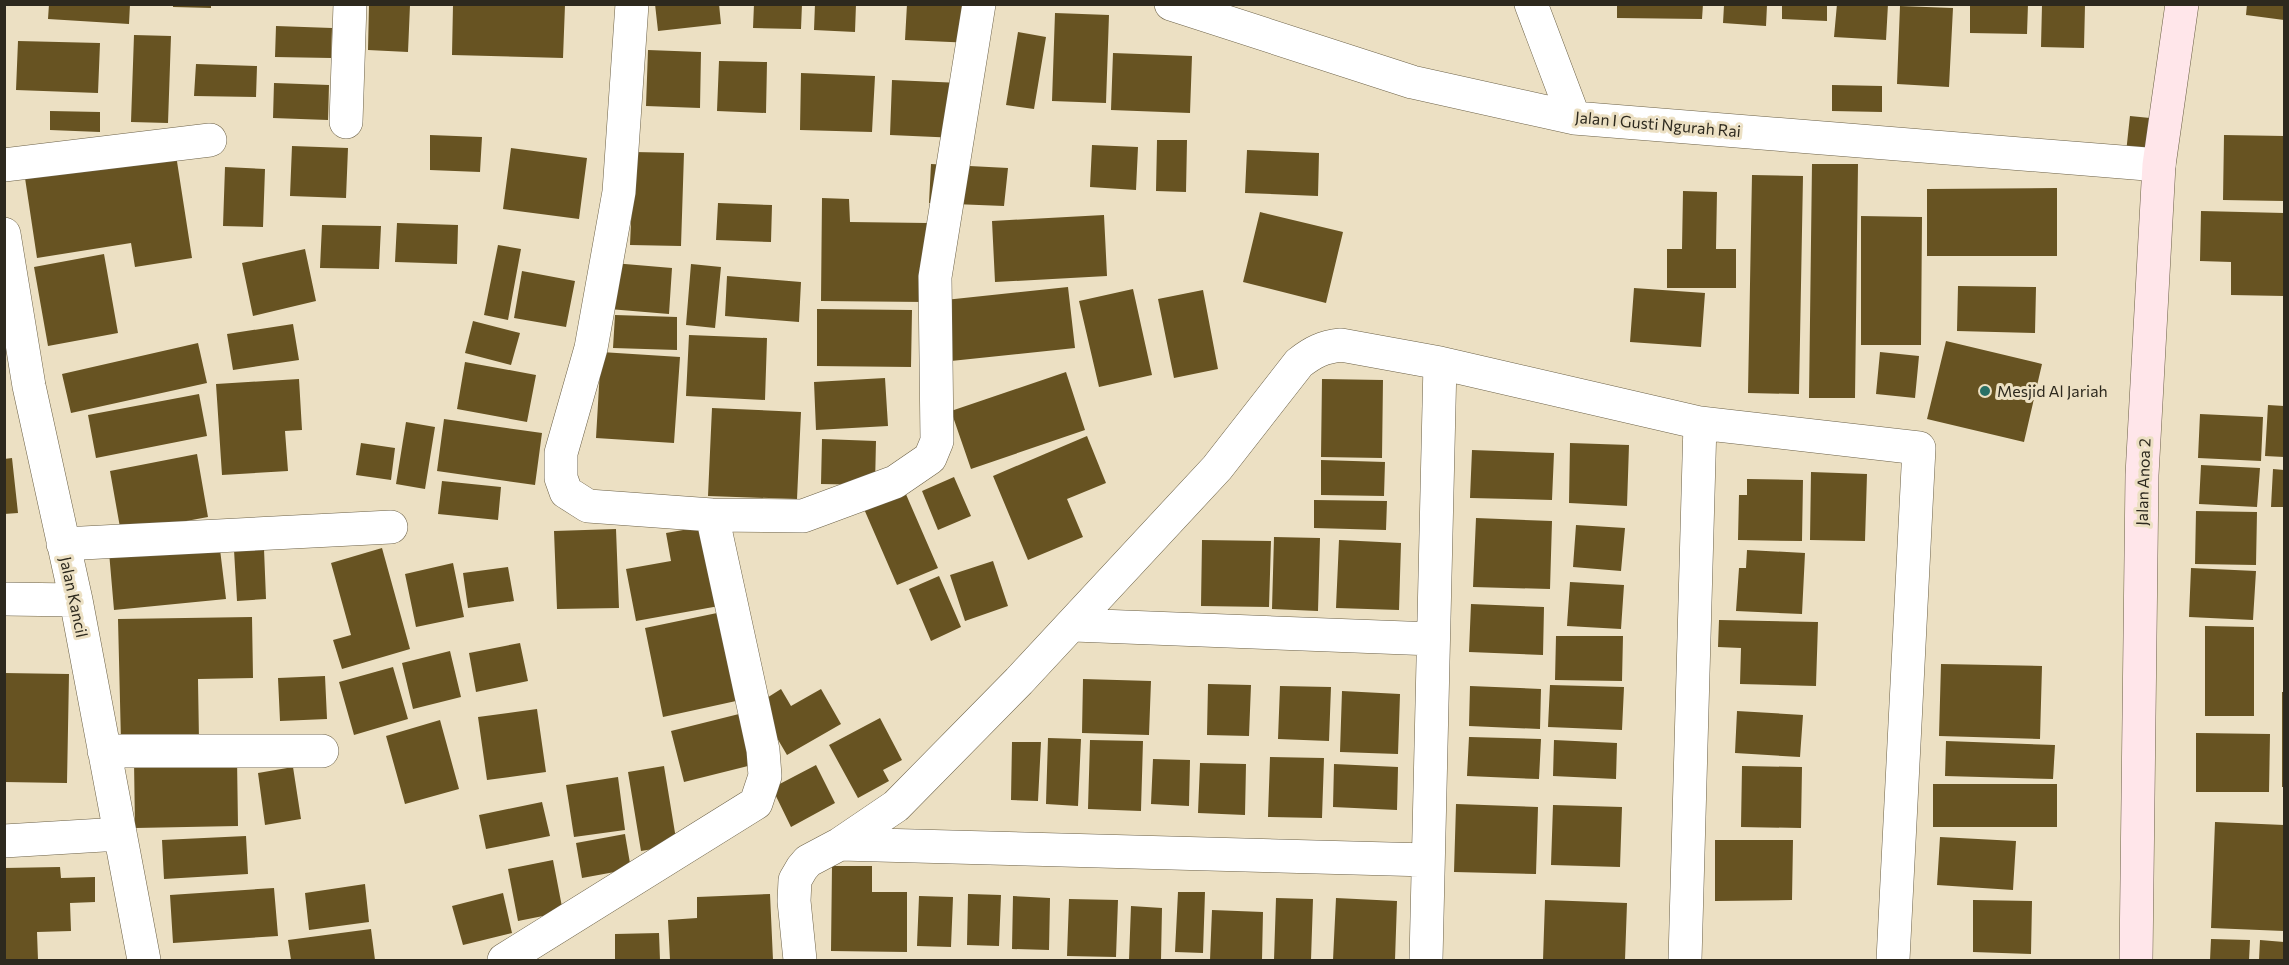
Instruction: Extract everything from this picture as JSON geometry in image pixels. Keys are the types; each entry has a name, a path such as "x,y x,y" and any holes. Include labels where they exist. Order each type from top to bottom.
{"street":[{"path":"346,122 350,4"},
{"path":"632,4 619,192 591,348 561,453 561,478 572,498 588,506 712,515 803,516 896,482 930,458 935,450 938,404 935,277 979,4"},
{"name":"Jalan I Gusti Ngurah Rai","path":"1171,4 1412,82 1574,118 2159,165"},
{"path":"1531,4 1574,118"},
{"name":"Jalan Anoa 2","path":"2136,960 2142,475 2159,165 2182,4"},
{"path":"4,165 210,140"},
{"name":"Jalan Kancil","path":"4,234 29,386 76,600 144,960"},
{"path":"800,960 794,901 795,880 808,861 840,844 896,806 1074,625 1217,468 1299,363 1311,353 1325,347 1341,345 1440,363 1700,423 1919,448 1893,960"},
{"path":"1426,960 1440,363"},
{"path":"1685,960 1700,423"},
{"path":"504,960 756,803 765,776 763,750 712,515"},
{"path":"63,544 391,527"},
{"path":"4,599 76,600"},
{"path":"1074,625 1433,639"},
{"path":"104,751 322,751"},
{"path":"4,842 120,834"},
{"path":"840,844 1428,860"}],"building":[{"path":"49,4 130,4 129,24 48,19"},
{"path":"173,4 211,4 211,8 173,7"},
{"path":"655,4 719,4 721,24 658,31"},
{"path":"754,4 802,4 801,29 753,28"},
{"path":"815,4 856,4 855,32 814,30"},
{"path":"907,4 974,4 973,43 905,40"},
{"path":"1617,4 1703,4 1702,19 1617,18"},
{"path":"1782,4 1827,4 1827,21 1782,19"},
{"path":"1837,4 1888,4 1886,40 1834,37"},
{"path":"1970,4 2028,4 2027,34 1970,33"},
{"path":"2247,4 2284,4 2284,20 2246,15"},
{"path":"369,5 410,5 408,52 368,50"},
{"path":"453,5 565,5 563,58 452,55"},
{"path":"1724,5 1767,5 1766,26 1723,23"},
{"path":"2042,5 2085,5 2084,48 2041,47"},
{"path":"1900,6 1953,8 1949,87 1897,84"},
{"path":"1055,13 1109,15 1106,103 1052,101"},
{"path":"276,26 332,28 331,58 275,57"},
{"path":"1018,32 1046,37 1034,109 1006,105"},
{"path":"134,35 171,36 168,123 131,122"},
{"path":"18,41 100,43 98,93 16,90"},
{"path":"648,50 701,52 700,108 646,106"},
{"path":"1113,53 1192,56 1190,113 1111,110"},
{"path":"719,61 767,62 766,113 717,111"},
{"path":"196,64 257,66 256,97 194,96"},
{"path":"801,73 875,76 872,132 800,130"},
{"path":"892,80 961,83 958,138 890,135"},
{"path":"274,83 329,85 328,120 273,118"},
{"path":"1832,85 1882,86 1882,112 1832,111"},
{"path":"50,111 100,112 100,132 50,130"},
{"path":"2130,116 2160,119 2156,164 2125,162"},
{"path":"430,135 482,137 480,172 430,170"},
{"path":"2224,135 2284,136 2284,201 2223,200"},
{"path":"1157,140 1187,140 1186,192 1156,191"},
{"path":"1092,145 1138,147 1136,190 1090,187"},
{"path":"292,146 348,148 346,198 290,196"},
{"path":"511,148 587,158 579,219 503,209"},
{"path":"1247,150 1319,153 1318,196 1245,193"},
{"path":"634,152 684,153 681,246 630,245"},
{"path":"176,155 192,258 135,267 131,243 37,258 25,178"},
{"path":"931,164 1008,168 1004,206 929,203"},
{"path":"1812,164 1858,164 1855,398 1809,398"},
{"path":"225,167 265,169 263,227 223,226"},
{"path":"1752,175 1803,176 1799,394 1748,393"},
{"path":"2057,188 2057,256 1927,256 1927,189"},
{"path":"1683,191 1717,192 1716,249 1736,249 1736,288 1667,288 1667,249 1682,249"},
{"path":"822,198 849,199 850,222 927,223 926,302 821,301"},
{"path":"718,203 772,205 771,242 716,240"},
{"path":"2201,211 2284,213 2284,296 2231,295 2231,262 2200,261"},
{"path":"1260,212 1343,232 1326,303 1243,282"},
{"path":"1104,215 1107,276 995,282 992,221"},
{"path":"1861,216 1922,217 1921,345 1861,345"},
{"path":"397,223 458,225 457,264 395,262"},
{"path":"322,225 381,226 379,269 320,268"},
{"path":"498,245 521,249 508,320 484,315"},
{"path":"305,249 316,301 253,316 242,263"},
{"path":"104,254 118,333 48,346 34,267"},
{"path":"613,263 672,268 669,314 609,309"},
{"path":"691,264 721,267 715,328 686,325"},
{"path":"522,271 575,281 566,327 514,318"},
{"path":"727,276 801,282 799,322 725,316"},
{"path":"1958,286 2036,287 2035,333 1957,331"},
{"path":"1068,287 1075,348 951,361 945,300"},
{"path":"1634,288 1705,293 1701,347 1630,342"},
{"path":"1133,289 1152,375 1099,387 1079,301"},
{"path":"1203,290 1218,369 1174,378 1158,299"},
{"path":"817,309 912,310 911,367 817,366"},
{"path":"615,315 677,317 677,350 613,348"},
{"path":"473,321 520,333 511,365 465,353"},
{"path":"293,324 299,360 233,370 227,334"},
{"path":"689,335 767,338 765,400 686,396"},
{"name":"Mesjid Al Jariah","path":"1946,341 2042,364 2024,442 1927,419"},
{"path":"198,343 207,383 71,413 62,374"},
{"path":"601,352 680,357 674,443 596,438"},
{"path":"1880,352 1919,356 1915,398 1876,394"},
{"path":"465,362 536,375 527,422 457,409"},
{"path":"1066,372 1085,430 971,469 951,411"},
{"path":"885,378 888,426 816,430 814,382"},
{"path":"299,379 302,430 285,431 288,471 222,475 216,384"},
{"path":"1322,379 1383,380 1382,458 1321,457"},
{"path":"199,394 207,436 96,458 88,415"},
{"path":"2268,405 2284,406 2284,457 2265,456"},
{"path":"712,408 801,412 797,499 708,496"},
{"path":"2200,414 2263,417 2261,461 2198,458"},
{"path":"444,419 542,433 535,485 437,471"},
{"path":"406,422 435,427 425,489 396,484"},
{"path":"1087,436 1106,483 1067,499 1083,537 1028,560 993,476"},
{"path":"822,439 876,441 875,485 821,484"},
{"path":"361,443 395,448 391,480 356,475"},
{"path":"1570,443 1629,445 1627,506 1569,503"},
{"path":"1472,450 1554,453 1552,500 1470,498"},
{"path":"197,454 208,517 121,533 110,471"},
{"path":"12,458 18,513 4,514 4,459"},
{"path":"1321,460 1385,462 1384,496 1321,495"},
{"path":"2201,465 2260,468 2257,507 2199,504"},
{"path":"2273,469 2284,470 2284,507 2271,507"},
{"path":"1811,472 1867,474 1865,541 1810,540"},
{"path":"954,477 971,516 938,530 922,491"},
{"path":"1747,479 1803,480 1802,541 1738,540 1739,495 1747,495"},
{"path":"442,481 501,487 498,520 438,514"},
{"path":"905,492 938,568 897,585 864,509"},
{"path":"1314,500 1387,501 1386,530 1314,528"},
{"path":"2196,511 2257,512 2256,565 2195,564"},
{"path":"1476,518 1552,521 1550,589 1473,587"},
{"path":"1576,525 1625,528 1621,571 1573,567"},
{"path":"706,526 719,606 636,621 626,569 671,561 666,533"},
{"path":"616,529 619,608 557,609 554,531"},
{"path":"1274,537 1320,538 1318,611 1272,609"},
{"path":"1202,540 1271,541 1269,607 1201,606"},
{"path":"1339,540 1401,543 1399,610 1336,608"},
{"path":"219,541 226,599 114,610 109,552"},
{"path":"382,548 410,649 342,669 333,640 351,635 331,563"},
{"path":"264,549 266,599 237,601 234,550"},
{"path":"1747,550 1805,553 1802,614 1736,611 1739,568 1746,568"},
{"path":"993,561 1008,606 965,621 950,575"},
{"path":"453,563 464,617 416,627 405,574"},
{"path":"508,567 514,601 468,608 463,573"},
{"path":"2191,568 2256,571 2253,620 2189,617"},
{"path":"939,576 961,627 931,641 909,589"},
{"path":"1570,582 1624,585 1621,629 1567,626"},
{"path":"1471,604 1544,607 1543,655 1469,652"},
{"path":"717,613 736,701 663,717 645,628"},
{"path":"252,617 253,678 198,679 199,741 121,742 118,619"},
{"path":"1719,620 1818,622 1816,686 1740,684 1741,648 1718,647"},
{"path":"2205,626 2254,627 2254,716 2205,716"},
{"path":"1556,636 1623,636 1622,681 1555,680"},
{"path":"520,643 528,681 476,692 469,653"},
{"path":"450,651 461,697 413,709 402,663"},
{"path":"1941,664 2042,666 2040,739 1939,736"},
{"path":"393,667 408,719 354,735 339,682"},
{"path":"4,673 69,674 67,783 4,782"},
{"path":"325,676 327,719 280,721 278,678"},
{"path":"1083,679 1151,681 1149,735 1082,733"},
{"path":"1208,684 1251,685 1249,736 1207,735"},
{"path":"1550,685 1624,687 1622,730 1548,727"},
{"path":"1280,686 1331,687 1329,741 1278,739"},
{"path":"1470,686 1541,689 1540,729 1469,726"},
{"path":"781,689 791,706 821,689 841,724 787,755 757,704"},
{"path":"1342,691 1400,694 1398,754 1340,752"},
{"path":"2282,692 2284,692 2284,787 2282,787"},
{"path":"537,709 546,772 487,780 478,717"},
{"path":"1737,711 1803,715 1800,757 1735,753"},
{"path":"739,714 752,765 684,782 671,731"},
{"path":"880,718 902,760 883,770 889,781 858,798 829,745"},
{"path":"440,720 459,789 405,804 386,736"},
{"path":"2196,733 2270,734 2269,792 2196,792"},
{"path":"1469,737 1541,739 1539,779 1467,776"},
{"path":"1048,738 1081,739 1078,806 1046,804"},
{"path":"1090,740 1143,741 1141,811 1088,809"},
{"path":"1554,740 1617,743 1616,779 1553,776"},
{"path":"1946,741 2055,745 2053,779 1945,776"},
{"path":"1012,742 1041,742 1038,801 1011,800"},
{"path":"1270,757 1324,758 1322,818 1268,817"},
{"path":"237,758 238,826 135,828 134,761"},
{"path":"1153,759 1190,760 1189,806 1151,804"},
{"path":"1200,763 1246,764 1245,815 1198,813"},
{"path":"1334,764 1398,767 1397,810 1333,807"},
{"path":"816,765 835,803 791,827 772,788"},
{"path":"664,766 677,845 641,851 628,772"},
{"path":"1742,766 1802,767 1801,828 1741,827"},
{"path":"293,767 301,819 265,825 258,773"},
{"path":"618,777 625,830 574,837 566,785"},
{"path":"1933,784 2057,784 2057,827 1933,827"},
{"path":"542,802 550,836 486,849 479,815"},
{"path":"1456,804 1538,807 1536,874 1454,872"},
{"path":"1553,805 1622,807 1620,867 1551,865"},
{"path":"2215,822 2284,825 2284,931 2211,928"},
{"path":"625,834 631,869 582,878 576,843"},
{"path":"246,836 248,874 164,879 162,840"},
{"path":"1940,837 2016,841 2013,890 1937,885"},
{"path":"1715,840 1793,840 1792,900 1715,901"},
{"path":"553,860 563,912 518,921 508,869"},
{"path":"832,866 872,866 872,892 907,892 907,952 831,951"},
{"path":"60,867 61,878 95,877 95,902 70,903 71,931 37,932 38,960 4,960 4,868"},
{"path":"365,884 369,922 309,930 305,893"},
{"path":"274,888 278,936 173,943 170,895"},
{"path":"1178,892 1205,892 1203,953 1175,952"},
{"path":"503,893 512,933 463,945 452,906"},
{"path":"770,894 773,960 670,960 668,920 697,918 697,897"},
{"path":"968,894 1001,895 999,946 967,945"},
{"path":"919,896 953,897 951,947 917,946"},
{"path":"1013,896 1050,898 1049,950 1012,949"},
{"path":"1276,898 1313,899 1311,960 1274,960"},
{"path":"1336,898 1397,901 1395,960 1333,960"},
{"path":"1069,899 1118,900 1116,957 1067,956"},
{"path":"1545,900 1627,903 1625,960 1543,960"},
{"path":"1973,900 2032,901 2031,954 1973,952"},
{"path":"1131,906 1162,908 1161,960 1129,960"},
{"path":"1212,910 1263,912 1262,960 1210,960"},
{"path":"371,929 375,960 291,960 288,940"},
{"path":"659,933 660,960 615,960 615,934"},
{"path":"2211,939 2250,940 2249,960 2210,960"},
{"path":"2260,940 2284,942 2284,960 2259,960"}],"place":[{"name":"Mesjid Al Jariah","path":"1985,391"}]}
